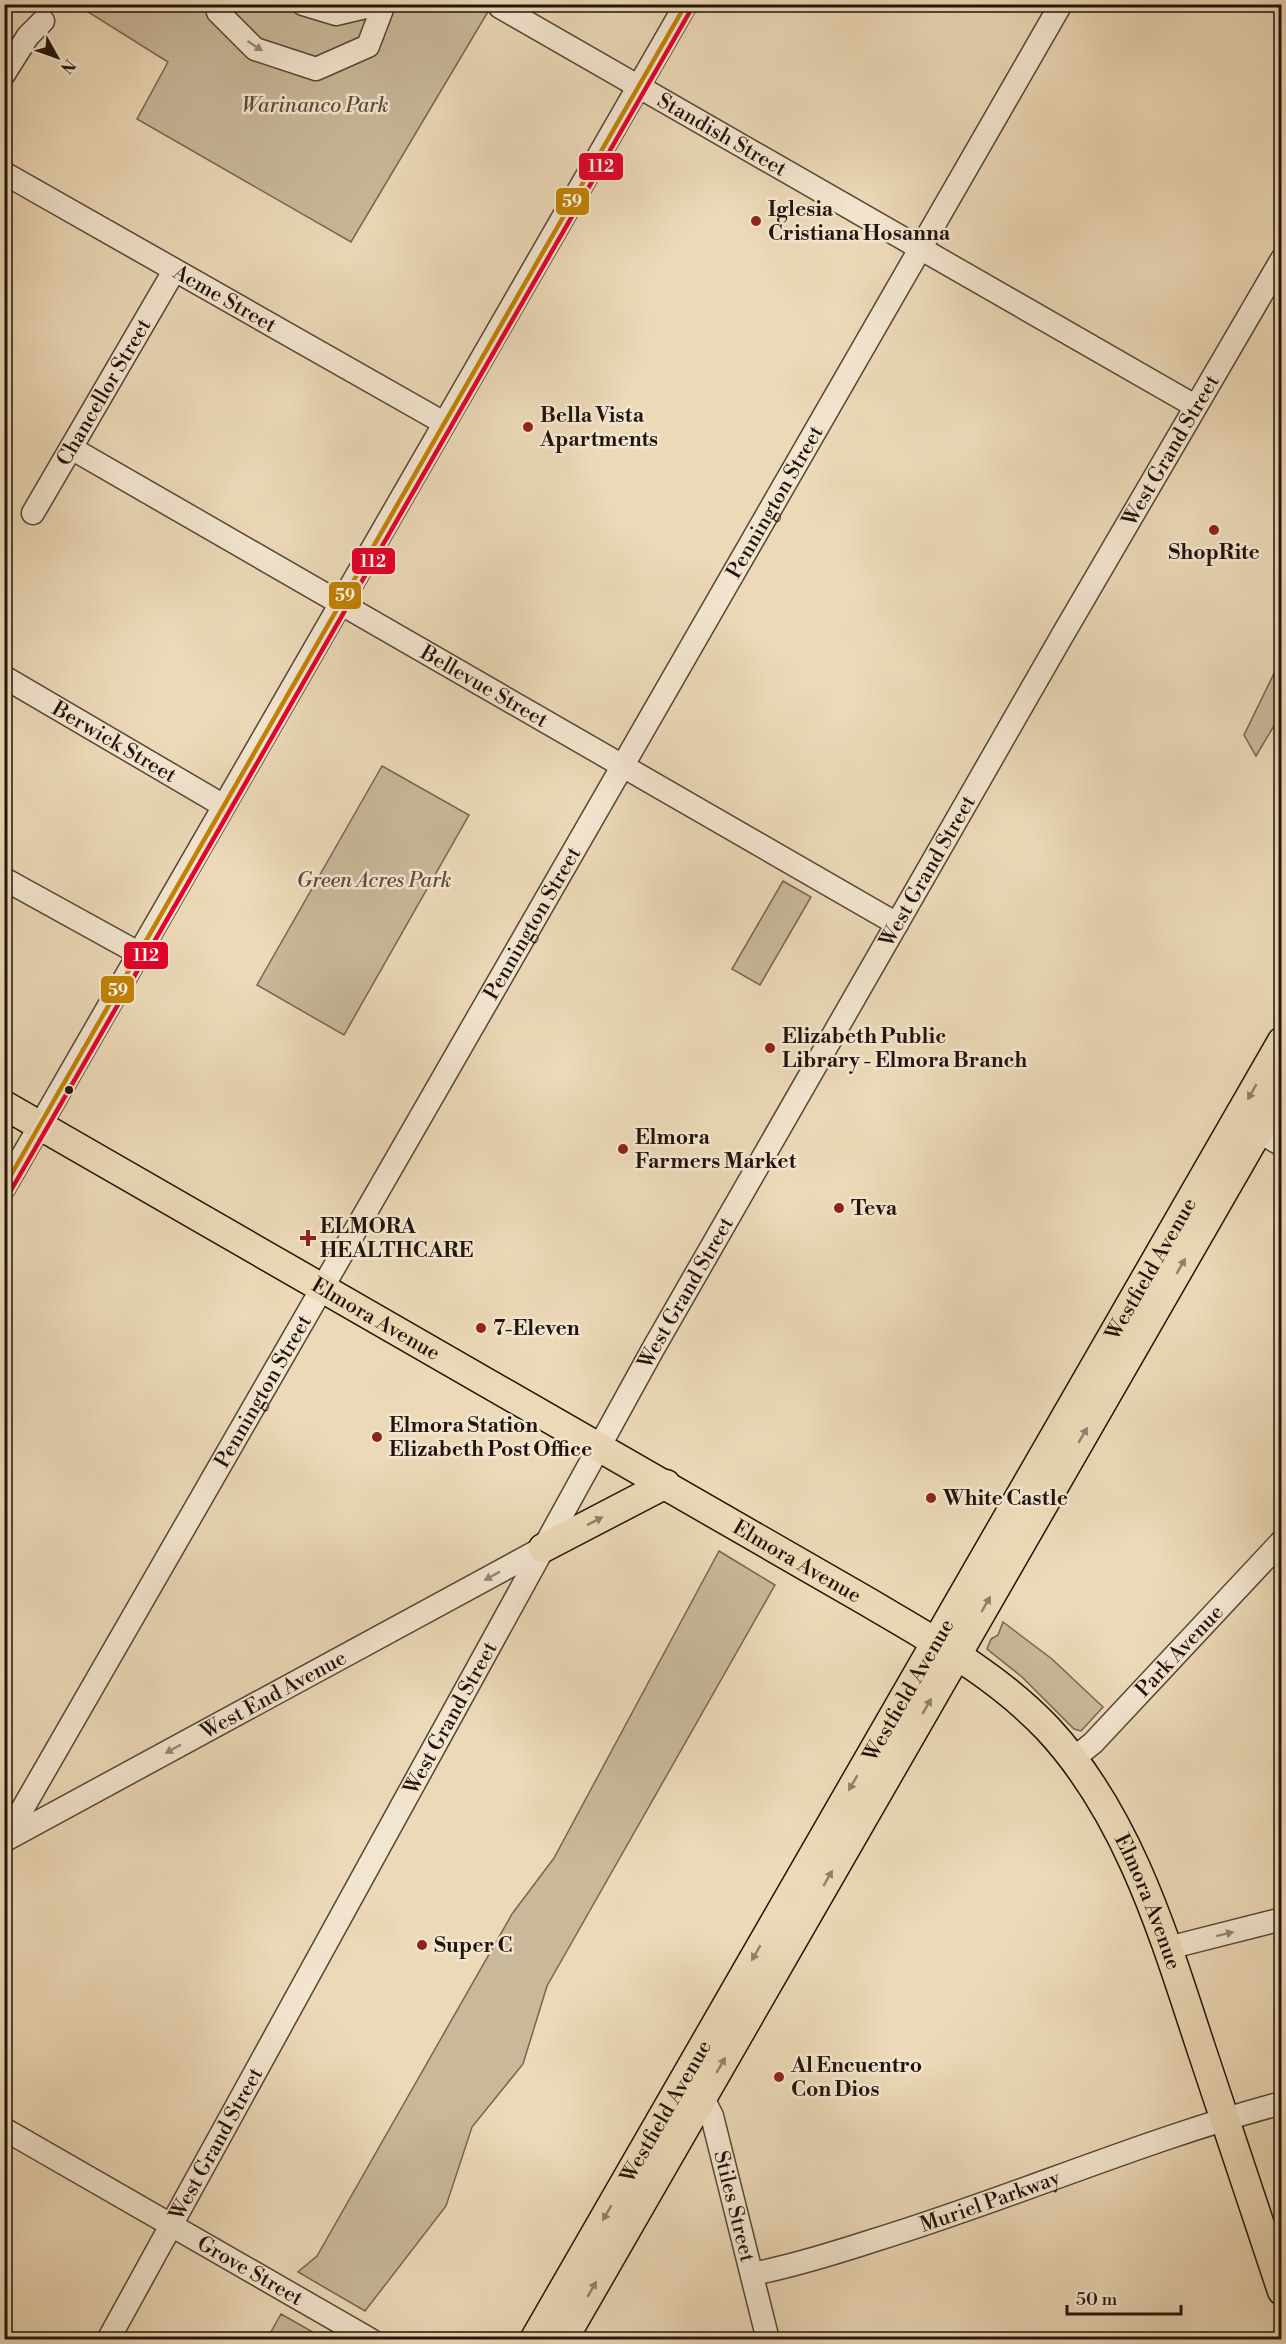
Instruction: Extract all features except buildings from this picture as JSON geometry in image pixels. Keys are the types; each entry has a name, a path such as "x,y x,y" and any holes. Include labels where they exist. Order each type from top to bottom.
{"main road":[{"name":"Westfield Avenue","path":"1259,1132 1281,1041"},
{"name":"Westfield Avenue","path":"534,2340 690,2093 1096,1389 1259,1132 1281,1090"},
{"name":"Elmora Avenue","path":"4,1105 666,1484 946,1648 986,1673 1022,1704 1073,1759 1103,1803 1126,1845 1168,1948 1224,2118 1277,2262 1281,2291"},
{"path":"543,1548 666,1484"},
{"name":"Westfield Avenue","path":"563,2340 690,2093"}],"street":[{"path":"216,4 218,12 255,49 316,69 368,46 384,4"},
{"path":"303,4 336,14 378,4"},
{"path":"4,1188 686,4"},
{"name":"Pennington Street","path":"5,1841 1061,4"},
{"name":"Standish Street","path":"500,7 1195,406"},
{"path":"4,74 28,36 43,21"},
{"name":"Acme Street","path":"4,172 444,423"},
{"name":"West Grand Street","path":"108,2340 173,2226 599,1446 1281,259"},
{"name":"Chancellor Street","path":"33,513 174,271"},
{"name":"Bellevue Street","path":"71,448 897,924"},
{"name":"Berwick Street","path":"4,677 224,806"},
{"path":"4,879 140,954"},
{"name":"Park Avenue","path":"1073,1759 1093,1743 1281,1541"},
{"name":"West End Avenue","path":"5,1841 543,1548"},
{"path":"1168,1948 1281,1919"},
{"name":"Stiles Street","path":"690,2093 712,2116 768,2340"},
{"name":"Muriel Parkway","path":"752,2274 815,2259 919,2226 1224,2118 1281,2103"},
{"name":"Grove Street","path":"4,2129 371,2340"}],"green space":[{"name":"Warinanco Park","path":"77,5 492,5 351,242 137,119 168,62"},
{"path":"1281,659 1281,714 1256,756 1244,735"},
{"name":"Green Acres Park","path":"382,766 469,815 344,1035 257,985"},
{"path":"783,881 811,897 760,985 732,969"},
{"path":"719,1551 775,1585 547,1986 523,2064 472,2127 446,2206 365,2311 298,2272 317,2256 512,1914 554,1858"},
{"path":"1003,1622 1052,1659 1103,1707 1081,1731 1074,1729 1022,1677 987,1649 991,1639 998,1635"},
{"path":"281,2314 325,2339 267,2339"}],"transit line":[{"name":"59","path":"4,1187 686,4"},
{"name":"112","path":"10,1192 692,8"}],"place":[{"name":"Iglesia Cristiana Hosanna","path":"756,221"},
{"name":"Bella Vista Apartments","path":"528,427"},
{"name":"ShopRite","path":"1214,530"},
{"name":"Elizabeth Public Library - Elmora Branch","path":"770,1048"},
{"name":"Elmora Farmers Market","path":"623,1149"},
{"name":"Teva","path":"839,1208"},
{"name":"ELMORA HEALTHCARE","path":"308,1238"},
{"name":"7-Eleven","path":"481,1328"},
{"name":"Elmora Station Elizabeth Post Office","path":"377,1437"},
{"name":"White Castle","path":"931,1498"},
{"name":"Super C","path":"422,1945"},
{"name":"Al Encuentro Con Dios","path":"779,2077"}]}
